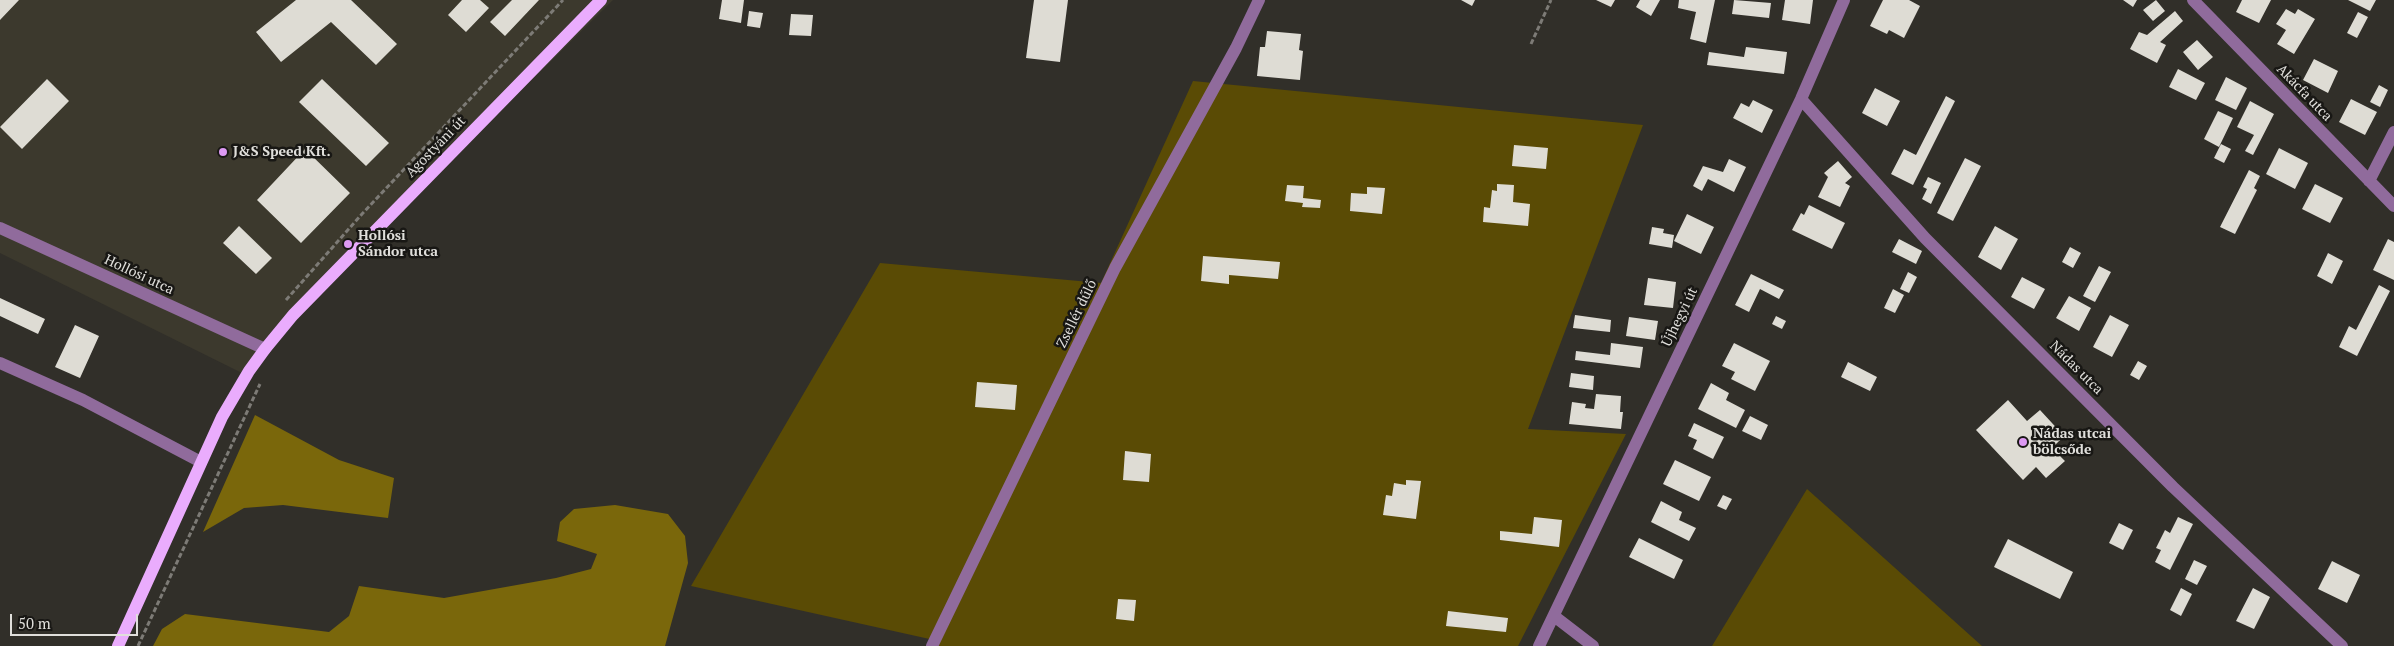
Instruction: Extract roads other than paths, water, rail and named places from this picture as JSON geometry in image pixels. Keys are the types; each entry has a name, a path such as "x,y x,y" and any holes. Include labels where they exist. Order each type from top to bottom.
{"main road":[{"name":"Agostyáni út","path":"118,646 222,418 249,371 265,349 293,315 600,0"}],"street":[{"name":"Zsellér dűlő","path":"932,646 1116,268 1236,48 1259,0"},
{"name":"Újhegyi út","path":"1539,646 1801,99 1844,0"},
{"name":"Akácfa utca","path":"2193,0 2394,206"},
{"name":"Nádas utca","path":"1801,99 1925,238 2173,487 2342,646"},
{"path":"2369,180 2394,132"},
{"name":"Hollósi utca","path":"0,228 265,349"},
{"path":"0,363 83,400 201,462"},
{"path":"1554,616 1593,646"}],"place":[{"name":"J&S Speed Kft.","path":"223,152"},
{"name":"Hollósi Sándor utca","path":"348,244"},
{"name":"Nádas utcai bölcsőde","path":"2023,442"}]}
